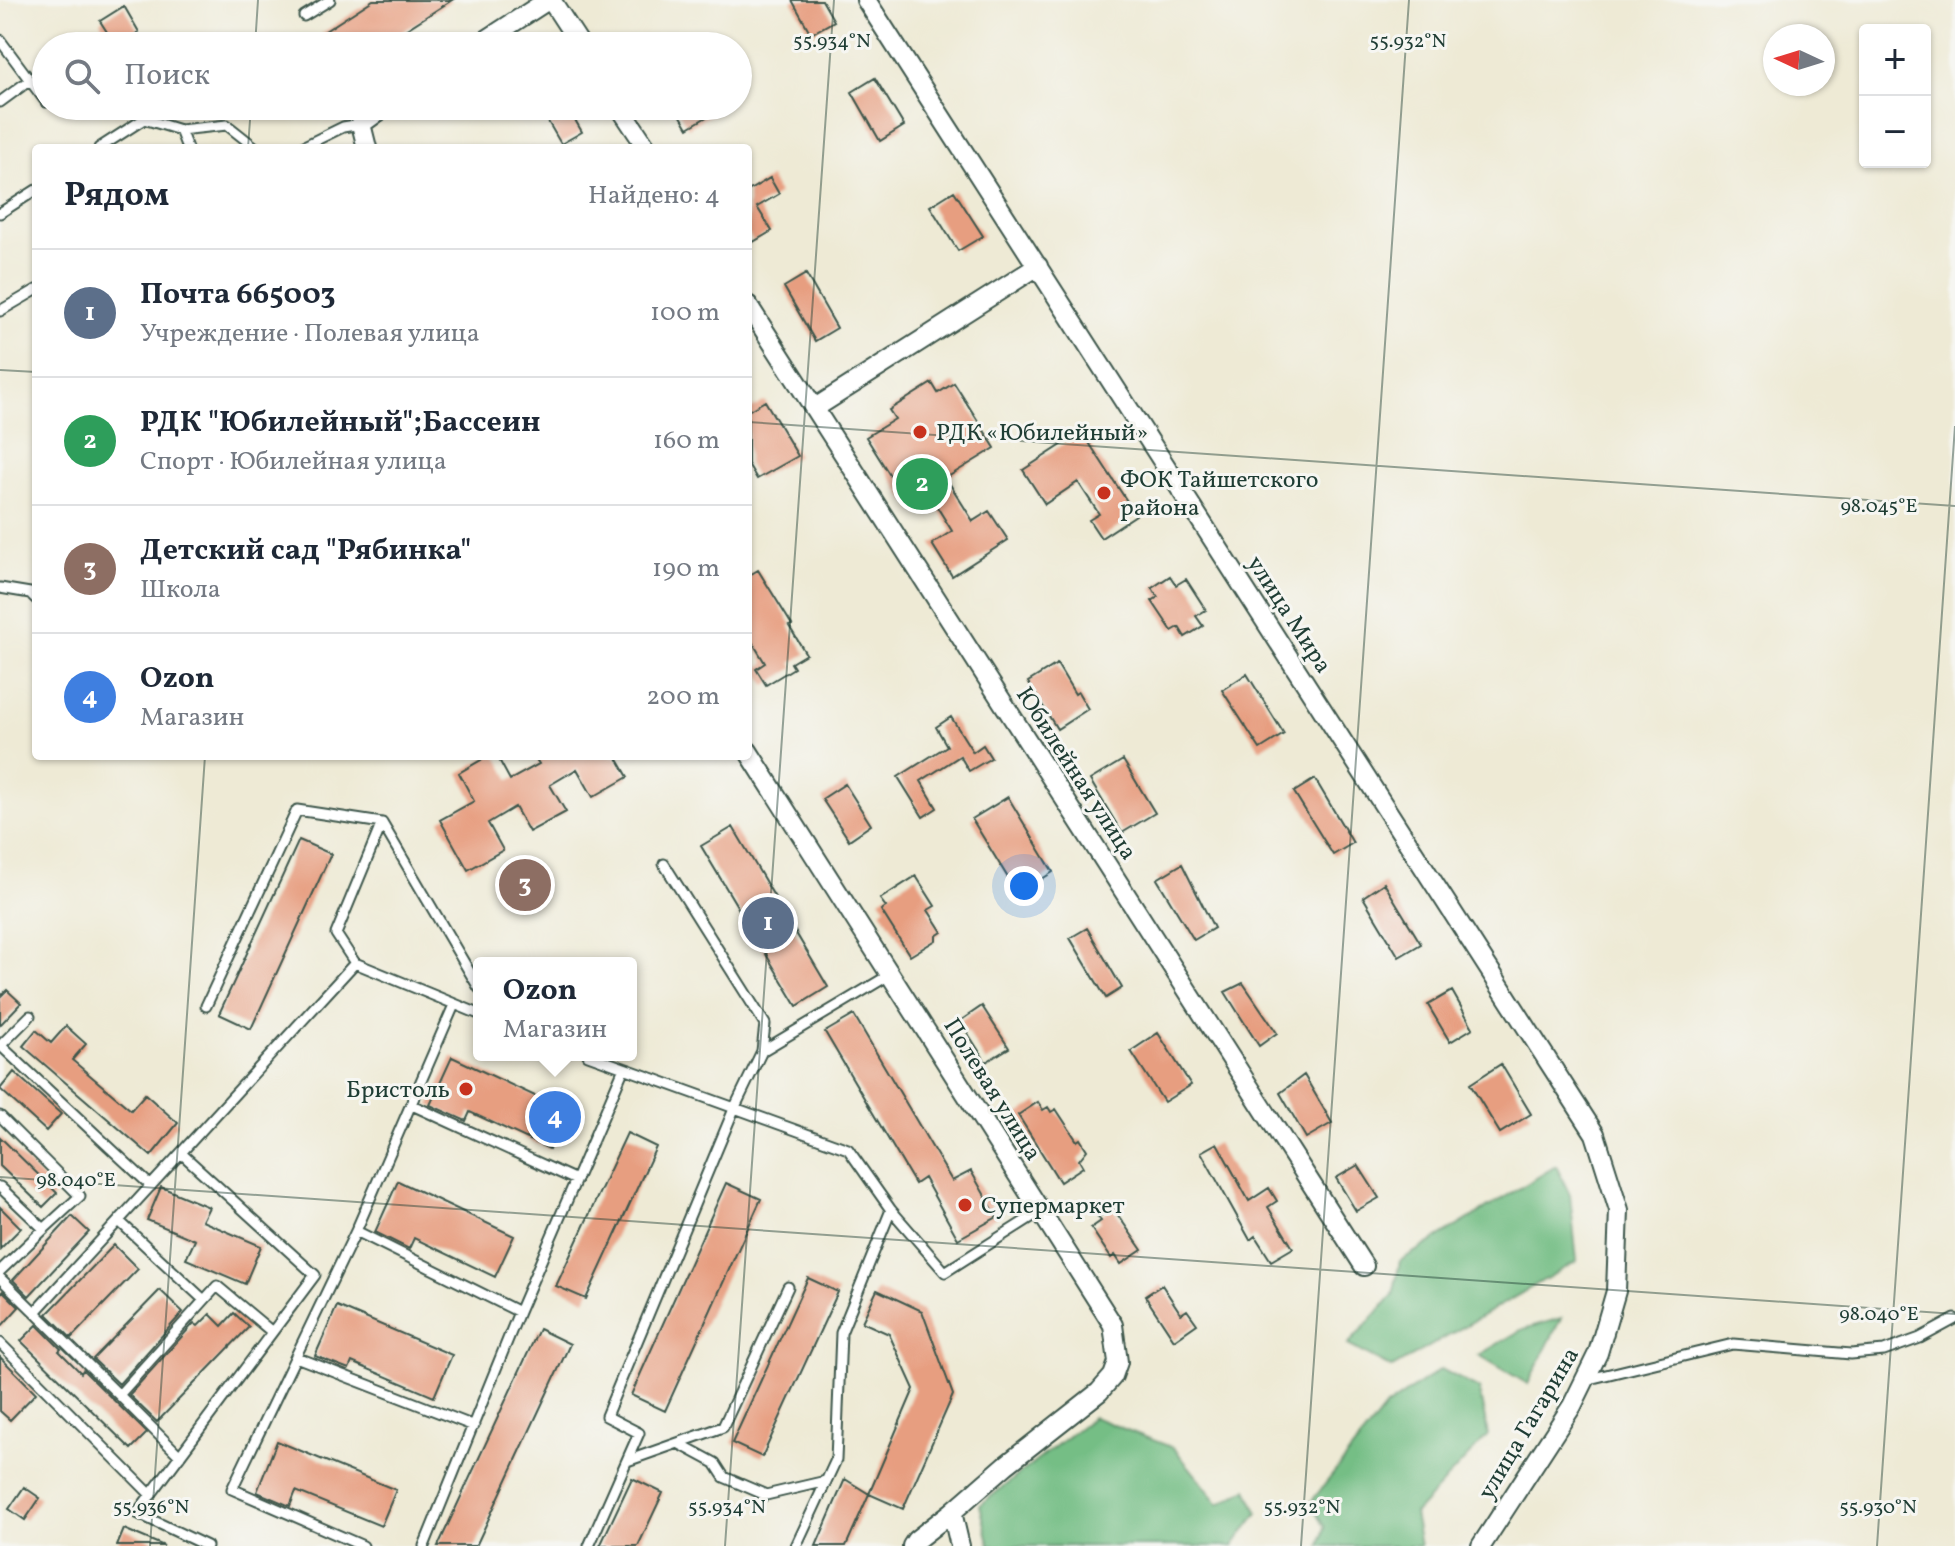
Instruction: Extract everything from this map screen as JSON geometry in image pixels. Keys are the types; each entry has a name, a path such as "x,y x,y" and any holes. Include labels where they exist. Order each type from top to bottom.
{"street":[{"path":"499,32 550,0 572,32"},
{"name":"улица Мира","path":"866,0 1595,1134"},
{"path":"366,144 361,124 367,120"},
{"path":"628,120 644,144"},
{"path":"815,408 1038,266"},
{"name":"Юбилейная улица","path":"752,311 1364,1266"},
{"name":"Полевая улица","path":"752,757 1113,1325 1118,1362 1113,1376 1099,1392 1006,1465 912,1546"},
{"name":"улица Гагарина","path":"1481,1546 1572,1406 1598,1353 1616,1291 1619,1210 1595,1134"},
{"path":"952,1512 960,1546"}],"lane":[{"path":"304,16 330,0"},
{"path":"0,40 32,83"},
{"path":"0,102 30,80"},
{"path":"105,144 142,120"},
{"path":"147,120 180,130 227,125 251,144"},
{"path":"308,144 343,127 361,124"},
{"path":"180,130 185,144"},
{"path":"0,213 32,193"},
{"path":"0,311 32,292"},
{"path":"1,586 32,595"},
{"path":"206,1006 297,810 382,823"},
{"path":"382,823 336,934 355,963 473,1012"},
{"path":"382,823 473,978"},
{"path":"589,1546 639,1433 606,1416 734,1109 762,1051 765,1024 664,864"},
{"path":"35,1312 355,963"},
{"path":"762,1051 891,974"},
{"path":"363,1546 232,1489 356,1231 454,1005"},
{"path":"30,1016 0,1046 151,1186"},
{"path":"605,1061 848,1149 891,1210 945,1272 1041,1211"},
{"path":"424,1546 519,1312 624,1068"},
{"path":"412,1105 576,1180"},
{"path":"0,1116 80,1196 0,1271"},
{"path":"181,1153 315,1275 137,1513 207,1546"},
{"path":"0,1187 44,1229"},
{"path":"796,1546 836,1460 841,1333 891,1210"},
{"path":"119,1221 204,1300"},
{"path":"356,1231 519,1312"},
{"path":"0,1278 180,1456"},
{"path":"119,1395 217,1286 272,1332"},
{"path":"627,1461 723,1427 788,1287"},
{"path":"1585,1380 1733,1344 1851,1354 1884,1351 1920,1338 1955,1319"},
{"path":"0,1343 151,1495"},
{"path":"296,1357 474,1426"},
{"path":"678,1443 715,1463 724,1477 766,1495 826,1481"}],"green space":[{"path":"1556,1166 1570,1195 1577,1261 1392,1368 1348,1345 1393,1295 1400,1261"},
{"path":"1561,1318 1528,1384 1479,1355 1523,1329"},
{"path":"1441,1369 1479,1389 1488,1435 1414,1514 1420,1546 1320,1546 1325,1527 1311,1502 1386,1407"},
{"path":"1093,1417 1174,1448 1219,1504 1247,1489 1258,1513 1233,1546 990,1546 980,1505"}],"building":[{"path":"373,0 452,0 402,32 324,32"},
{"path":"792,0 822,0 834,21 811,34"},
{"path":"124,6 139,32 107,32 100,21"},
{"path":"875,78 904,126 880,141 852,92"},
{"path":"547,120 575,120 582,132 561,144"},
{"path":"683,120 701,120 688,128"},
{"path":"770,178 779,194 757,207 772,231 753,242 752,240 752,189"},
{"path":"954,191 983,236 958,251 930,206"},
{"path":"806,274 837,328 815,341 784,287"},
{"path":"932,383 938,393 954,383 995,448 946,478 973,521 989,511 1008,540 952,576 932,544 952,531 926,489 906,501 866,437 895,419 889,410"},
{"path":"765,401 798,456 757,479 752,471 752,409"},
{"name":"ФОК Тайшетского района","path":"1082,432 1136,515 1101,538 1089,520 1099,514 1078,482 1045,504 1023,470"},
{"path":"758,570 806,654 791,663 794,668 766,685 756,669 765,663 752,642 752,574"},
{"path":"1170,576 1176,585 1186,579 1206,610 1196,616 1203,626 1185,637 1179,627 1172,631 1152,601 1158,597 1152,588"},
{"path":"1057,664 1088,709 1057,729 1028,682"},
{"path":"1247,674 1284,734 1260,749 1222,690"},
{"path":"951,717 973,752 983,745 991,758 969,771 960,756 921,781 937,808 923,817 898,777 947,746 936,727"},
{"path":"481,760 499,760 510,780 539,764 536,760 618,760 628,777 593,797 577,769 550,785 566,812 529,832 515,807 488,823 503,850 468,870 440,820 474,801 459,773"},
{"path":"1123,760 1155,813 1122,833 1090,780"},
{"path":"1315,779 1353,843 1333,855 1294,792"},
{"path":"845,784 871,825 849,840 822,799"},
{"path":"1008,797 1053,872 1018,894 972,819"},
{"path":"733,827 828,987 797,1006 701,846"},
{"path":"299,840 331,854 251,1029 219,1014"},
{"path":"1182,864 1214,928 1194,940 1157,879"},
{"path":"916,876 935,906 928,910 942,932 936,940 910,956 881,910 886,907 880,899"},
{"path":"1384,883 1421,944 1399,957 1363,897"},
{"path":"1087,928 1122,988 1106,998 1070,938"},
{"path":"1243,983 1277,1033 1259,1046 1225,992"},
{"path":"7,990 21,1003 0,1025 0,997"},
{"path":"1452,991 1473,1028 1450,1042 1428,1005"},
{"path":"982,1006 1009,1048 986,1062 960,1021"},
{"path":"854,1015 952,1181 971,1171 997,1217 958,1239 924,1178 915,1184 825,1032"},
{"path":"66,1026 86,1044 72,1060 131,1110 145,1094 178,1123 151,1156 23,1046 36,1030 51,1043"},
{"path":"1158,1033 1191,1085 1164,1102 1131,1051"},
{"path":"452,1057 567,1111 549,1149 470,1112 466,1121 430,1105"},
{"path":"1501,1064 1531,1114 1500,1133 1470,1084"},
{"path":"14,1072 61,1114 46,1131 0,1089"},
{"path":"1304,1075 1332,1123 1306,1138 1280,1093"},
{"path":"1038,1102 1043,1110 1048,1107 1051,1112 1056,1109 1077,1141 1080,1139 1087,1150 1079,1160 1083,1167 1060,1182 1018,1115"},
{"path":"627,1133 656,1147 586,1299 556,1286"},
{"path":"0,1137 57,1193 43,1207 0,1166"},
{"path":"1217,1143 1249,1201 1269,1188 1277,1201 1268,1207 1293,1248 1271,1261 1255,1236 1250,1240 1201,1152"},
{"path":"1358,1165 1379,1198 1356,1211 1336,1178"},
{"path":"398,1181 514,1236 495,1277 414,1238 409,1249 375,1232"},
{"path":"726,1183 761,1199 665,1411 631,1395"},
{"path":"161,1187 209,1207 202,1221 261,1246 245,1284 186,1259 195,1240 147,1220"},
{"path":"0,1207 21,1228 0,1249"},
{"path":"1113,1208 1142,1250 1121,1264 1115,1255 1111,1258 1091,1228 1101,1221 1098,1217"},
{"path":"72,1216 89,1232 29,1296 13,1280"},
{"path":"114,1245 138,1269 71,1338 47,1314"},
{"path":"808,1278 838,1292 762,1457 732,1443"},
{"path":"1162,1285 1181,1314 1187,1310 1197,1324 1174,1340 1145,1296"},
{"path":"160,1290 183,1312 119,1384 93,1359"},
{"path":"877,1290 922,1311 953,1395 903,1509 869,1494 914,1389 889,1334 862,1322"},
{"path":"3,1291 19,1307 0,1328 0,1294"},
{"path":"337,1306 452,1355 434,1397 352,1362 349,1369 315,1356"},
{"path":"234,1313 249,1327 157,1422 129,1395 194,1323 198,1326 210,1314 222,1326"},
{"path":"37,1325 81,1373 83,1370 147,1433 131,1449 21,1341"},
{"path":"539,1329 570,1344 476,1546 438,1546"},
{"path":"0,1357 36,1393 10,1420 0,1411"},
{"path":"277,1441 396,1490 381,1526 296,1491 290,1506 257,1492"},
{"path":"632,1478 663,1493 638,1546 600,1546"},
{"path":"845,1479 869,1494 846,1546 816,1546"},
{"path":"24,1487 40,1498 25,1520 9,1509"},
{"path":"124,1529 164,1546 117,1546"}],"place":[{"name":"РДК «Юбилейный»","path":"920,432"},
{"name":"РДК \"Юбилейный\";Бассеин","path":"922,484"},
{"name":"ФОК Тайшетского района","path":"1104,493"},
{"name":"Детский сад \"Рябинка\"","path":"525,885"},
{"name":"Почта 665003","path":"768,923"},
{"name":"Бристоль","path":"466,1089"},
{"name":"Ozon","path":"555,1117"},
{"name":"Супермаркет","path":"965,1205"}]}
